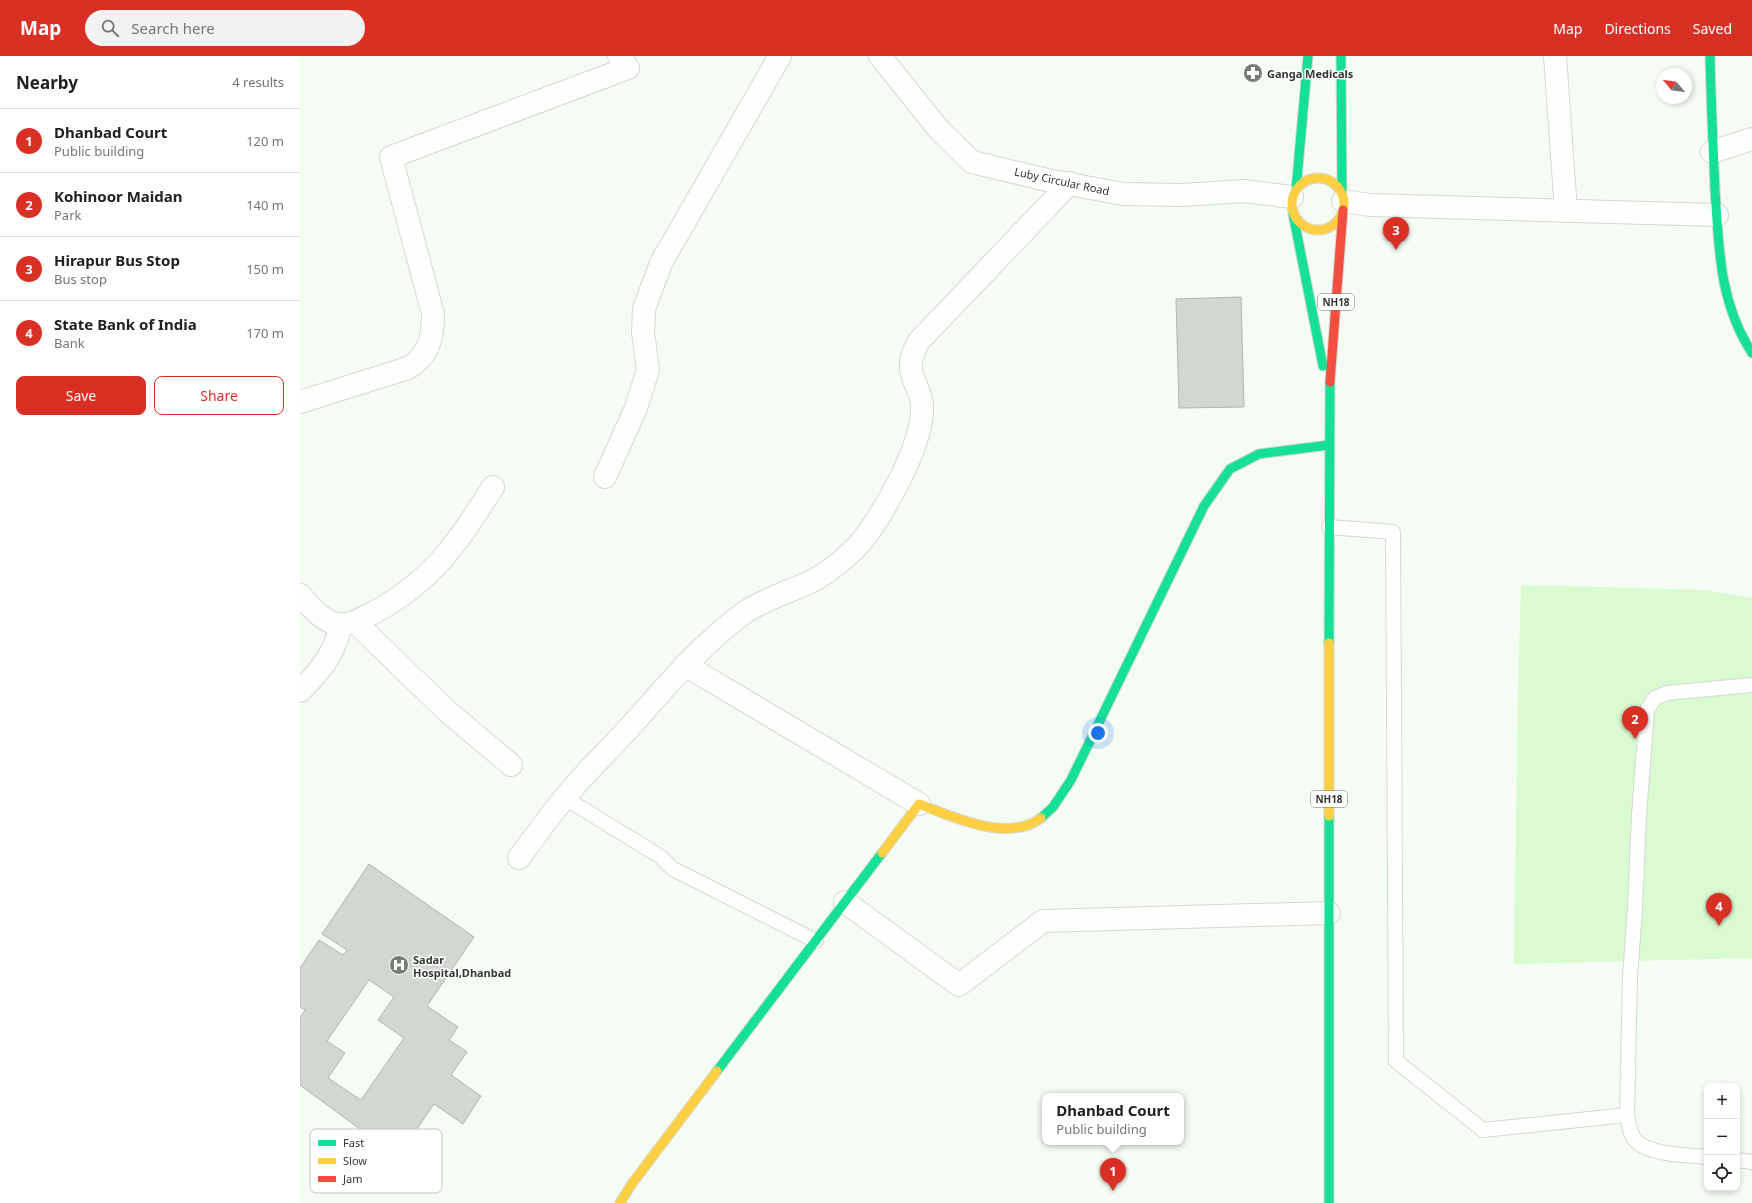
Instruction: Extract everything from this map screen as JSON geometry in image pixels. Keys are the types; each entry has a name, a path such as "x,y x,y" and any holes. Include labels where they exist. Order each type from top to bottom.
{"main road":[{"name":"NH18","path":"1308,56 1300,161 1294,200 1329,394"},
{"name":"NH18","path":"1329,1203 1329,394 1343,201 1341,56"},
{"path":"1710,56 1712,152 1721,271 1733,321 1742,339 1752,353"},
{"path":"1324,178 1331,181 1343,201 1339,219 1333,225 1319,230 1306,227 1298,222 1294,200 1308,180 1324,178"},
{"path":"620,1203 631,1185 919,804 977,824 996,828 1018,828 1032,824 1050,811 1071,780 1204,506 1230,469 1259,454 1329,445"}],"street":[{"path":"300,402 408,368 417,363 425,354 430,344 433,329 433,314 392,156 628,68 619,56"},
{"path":"604,477 636,408 648,370 647,353 643,332 644,309 651,286 661,263 780,56"},
{"name":"Luby Circular Road","path":"880,56 940,131 972,162 1047,180 1123,194 1182,195 1244,191 1294,200"},
{"path":"1555,56 1566,210"},
{"path":"1712,152 1752,139"},
{"path":"519,858 565,798 685,665 745,612 812,582 835,565 860,543 881,513 906,464 918,434 922,412 918,392 909,369 911,354 919,341 1070,184"},
{"path":"1343,201 1370,205 1717,215"},
{"path":"300,691 321,668 333,649 338,636 347,623 390,604 414,588 441,562 465,532 493,487"},
{"path":"300,595 324,618 347,623 511,765"},
{"path":"685,665 919,804"},
{"path":"845,902 959,985 1043,921 1329,913"}],"lane":[{"path":"1329,527 1393,532 1396,1061 1483,1130 1627,1115"},
{"path":"1704,1157 1652,1150 1637,1143 1630,1131 1627,1115 1630,977 1647,710 1655,698 1667,693 1752,685"},
{"path":"565,798 661,858 673,869 816,941"},
{"path":"1740,1160 1752,1162"}],"green space":[{"path":"1521,585 1706,590 1752,598 1752,958 1514,964 1518,682"}],"building":[{"path":"1241,297 1244,407 1179,408 1176,299"},
{"path":"369,864 474,937 427,1006 458,1027 449,1040 467,1052 451,1075 481,1096 463,1124 434,1104 417,1129 360,1129 300,1085 300,1017 305,1010 300,1007 300,968 319,940 343,955 347,950 322,934","holes":["369,980 394,997 378,1020 404,1038 361,1100 328,1078 345,1053 327,1041"]}],"traffic: fast":[{"path":"1296,190 1308,56"},
{"path":"1341,56 1342,193"},
{"path":"1710,56 1715,190 1720,254 1727,294 1733,314 1741,334 1752,353"},
{"path":"1293,214 1323,366"},
{"path":"1329,643 1330,382"},
{"path":"1041,818 1053,807 1071,780 1204,506 1230,469 1259,454 1329,445"},
{"path":"1329,816 1329,1203"},
{"path":"717,1071 882,853"}],"traffic: slow":[{"path":"1313,178 1323,178 1332,182 1340,190 1344,199 1344,204 1344,209 1340,218 1332,226 1323,230 1313,230 1304,226 1296,218 1292,209 1292,199 1296,190 1304,182 1313,178"},
{"path":"1329,643 1329,816"},
{"path":"882,853 919,804 964,821 997,828 1013,828 1028,825 1041,818"},
{"path":"620,1203 631,1185 717,1071"}],"traffic: jam":[{"path":"1330,382 1343,210"}],"place":[{"name":"Ganga Medicals","path":"1253,73"},
{"name":"Hirapur Bus Stop","path":"1396,250"},
{"name":"Kohinoor Maidan","path":"1635,739"},
{"name":"State Bank of India","path":"1719,926"},
{"name":"Sadar Hospital,Dhanbad","path":"399,965"},
{"name":"Dhanbad Court","path":"1113,1191"}]}
